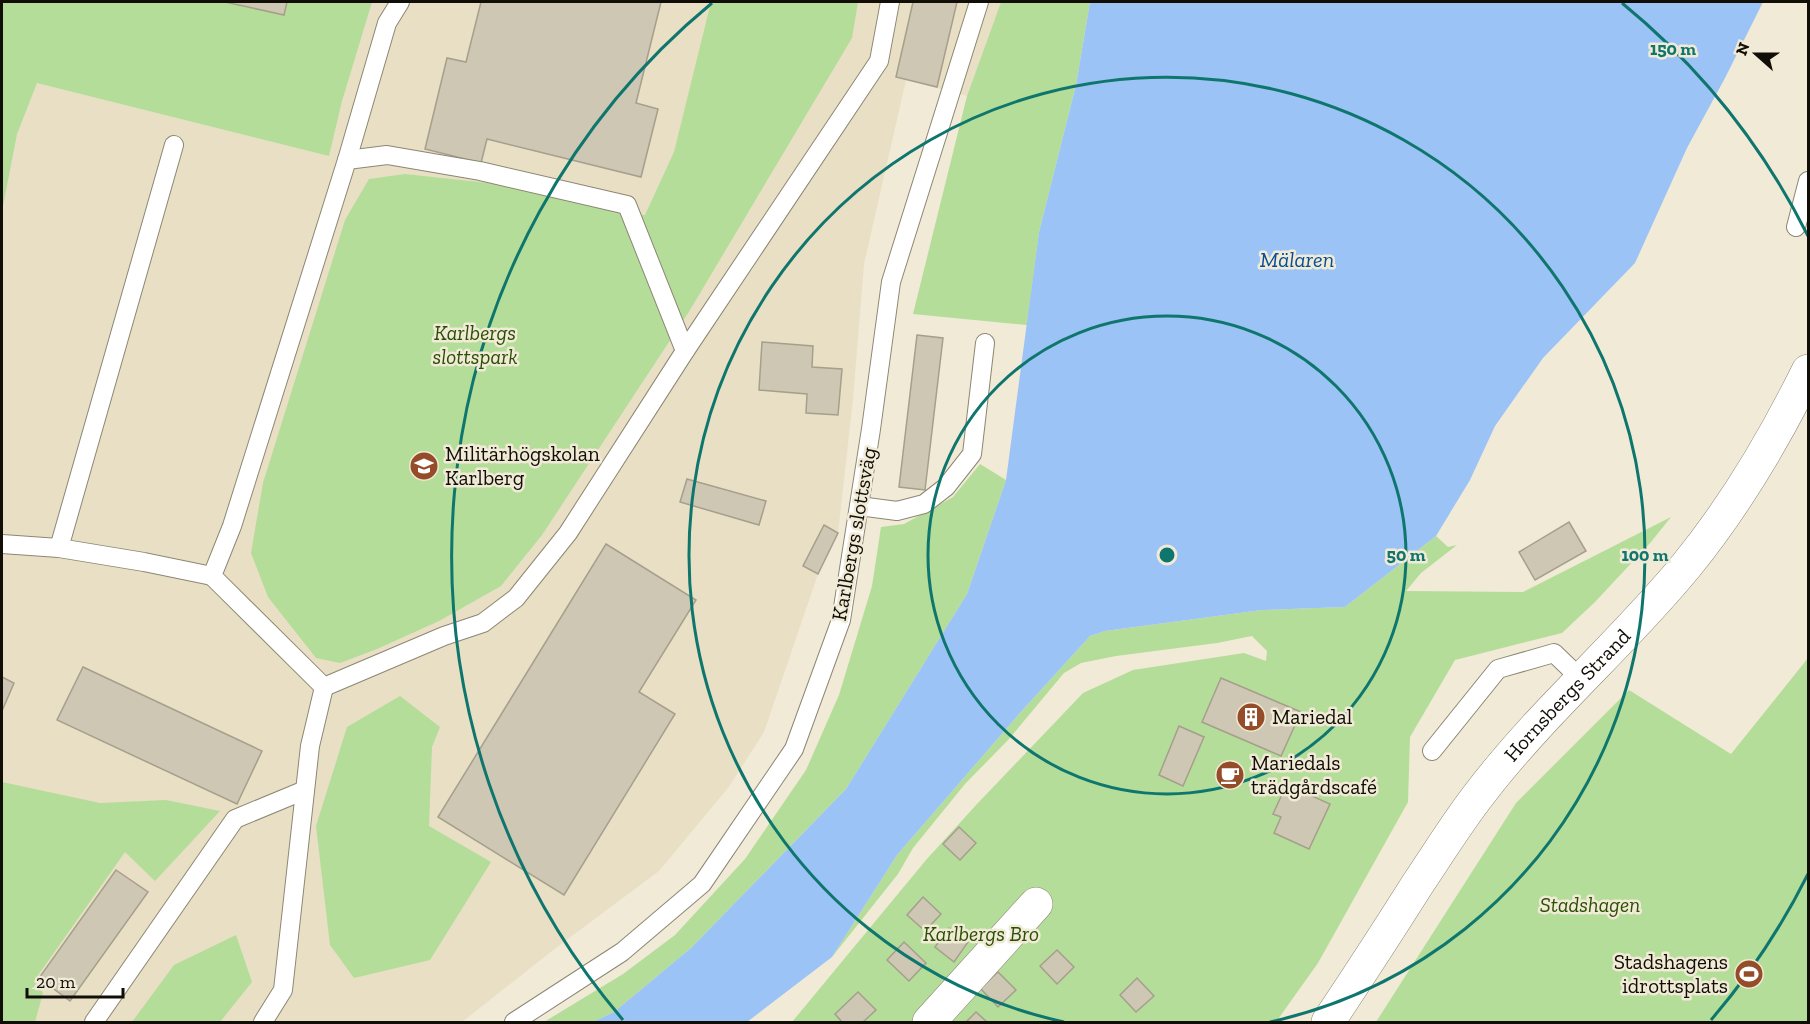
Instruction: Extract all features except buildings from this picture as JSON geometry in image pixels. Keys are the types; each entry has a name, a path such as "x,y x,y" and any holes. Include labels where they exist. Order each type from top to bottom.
{"street":[{"name":"Hornsbergs Strand","path":"1328,1023 1439,852 1481,792 1517,748 1685,567 1725,516 1755,470 1809,371"},
{"path":"929,1023 1036,903"}],"lane":[{"path":"212,576 232,526 347,160 387,23 400,2"},
{"path":"324,687 444,636 483,623 516,598 568,533 685,351 879,61 890,2"},
{"name":"Karlbergs slottsväg","path":"514,1023 622,952 702,884 794,749 841,620 891,282 980,2"},
{"path":"59,548 174,144"},
{"path":"347,160 387,156 480,171 627,205 685,351"},
{"path":"1796,227 1809,181"},
{"path":"859,506 897,511 924,504 946,487 972,453 985,343"},
{"path":"2,544 59,548 212,576 324,687"},
{"path":"1432,752 1498,669 1554,653 1581,679"},
{"path":"263,1023 283,990 310,746 324,687"},
{"path":"94,1023 235,819 305,790"}],"shaded area":[{"name":"Militärhögskolan Karlberg","path":"2,2 1001,2 967,96 906,80 864,264 853,399 838,533 818,574 764,732 728,788 659,871 462,1022 2,1022"}],"green space":[{"path":"2,2 372,2 342,101 329,156 37,83 17,134 2,211"},
{"name":"Karlbergs slottspark","path":"711,2 858,2 852,38 690,310 542,535 501,586 439,621 377,649 340,663 316,658 268,597 251,553 263,483 345,220 369,179 405,174 507,185 623,214 645,215 674,152"},
{"path":"1001,2 1090,2 1076,85 1039,232 1027,325 913,314 967,96"},
{"path":"980,464 1006,480 967,594 846,789 691,948 614,1012 593,1022 544,1022 623,974 675,935 745,859 806,770 839,695 872,586 881,527 904,524 953,497"},
{"name":"Karlbergs Bro","path":"1671,517 1595,602 1562,633 1455,660 1410,737 1408,802 1318,963 1276,1022 792,1022 926,860 1083,693 1133,670 1244,653 1266,661 1267,651 1252,636 1217,643 1116,656 1081,663 1064,673 1009,739 965,784 913,848 898,874 832,957 897,855 1090,636 1105,631 1262,610 1345,607 1436,536 1448,547 1457,545 1421,573 1406,591 1523,592"},
{"name":"Stadshagen","path":"1808,658 1808,1022 1376,1022 1516,803 1629,690 1731,754"},
{"path":"400,696 440,727 432,747 429,826 491,862 430,960 354,978 330,945 316,826 347,727"},
{"path":"2,782 100,803 166,800 220,811 155,881 125,852 34,981 43,993 35,1022 2,1022"},
{"path":"236,935 252,982 220,1022 132,1022 174,965"}],"water":[{"name":"Mälaren","path":"1090,2 1763,2 1687,148 1635,263 1543,358 1495,426 1470,480 1436,536 1345,607 1262,610 1105,631 1090,636 897,855 832,957 747,1022 593,1022 614,1012 691,948 846,789 967,594 1006,480 1039,232 1076,85"}],"place":[{"name":"Militärhögskolan Karlberg","path":"424,466"},
{"name":"Mariedal","path":"1251,717"},
{"name":"Mariedals trädgårdscafé","path":"1230,775"},
{"name":"Stadshagens idrottsplats","path":"1749,974"}]}
